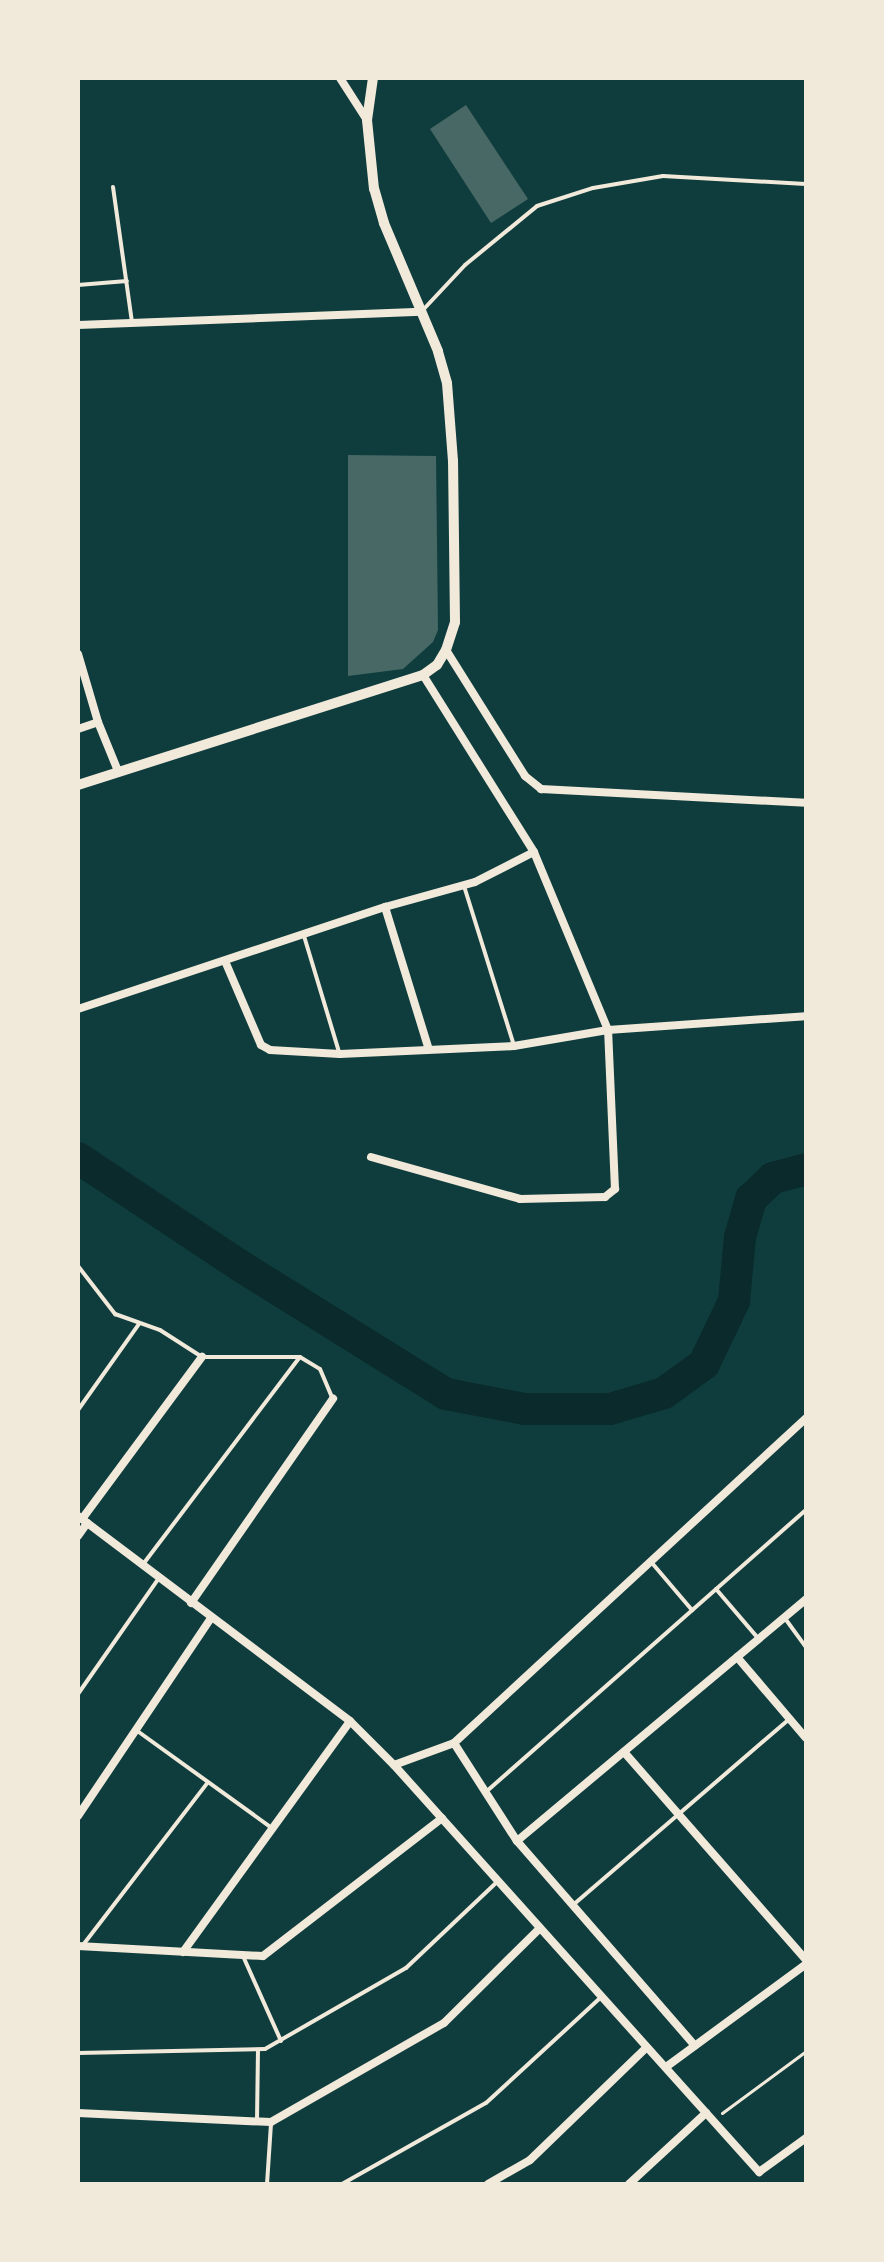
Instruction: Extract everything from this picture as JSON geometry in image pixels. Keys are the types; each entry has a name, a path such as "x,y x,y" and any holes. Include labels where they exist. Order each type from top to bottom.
{"street":[{"path":"340,78 367,120"},
{"path":"78,785 423,675 437,665 446,650 455,622 453,461 447,383 374,189 367,120 373,78"},
{"path":"78,325 421,312"},
{"path":"446,650 525,776 541,789 806,803"},
{"path":"78,654 98,722 118,771"},
{"path":"371,1157 502,1196 611,1195 615,1189 608,1030 534,852 423,675"},
{"path":"78,729 98,722"},
{"path":"78,1009 385,907 464,886 534,852"},
{"path":"385,907 428,1047"},
{"path":"225,961 261,1045 270,1050 340,1054 428,1047 514,1046 608,1030 806,1016"},
{"path":"78,1536 82,1519 202,1357"},
{"path":"191,1603 333,1399"},
{"path":"394,1765 454,1743 806,1418"},
{"path":"82,1519 350,1721 394,1765 759,2172 806,2138"},
{"path":"517,1841 806,1599"},
{"path":"78,1816 211,1618"},
{"path":"737,1657 806,1738"},
{"path":"183,1952 350,1721"},
{"path":"454,1743 517,1841 695,2046"},
{"path":"624,1752 806,1962 666,2067"},
{"path":"80,1946 263,1956 442,1818"},
{"path":"78,2113 271,2122 444,2023 540,1928"},
{"path":"488,2184 530,2160 646,2048"},
{"path":"629,2184 709,2116"}],"lane":[{"path":"421,312 465,265 537,206 593,188 663,176 806,184"},
{"path":"113,187 132,323"},
{"path":"78,285 127,281"},
{"path":"464,886 514,1046"},
{"path":"304,936 340,1054"},
{"path":"78,1266 115,1314 160,1330 202,1357 300,1357 320,1369 333,1399"},
{"path":"78,1410 140,1323"},
{"path":"142,1565 300,1357"},
{"path":"485,1792 806,1510"},
{"path":"650,1561 692,1610"},
{"path":"78,1694 159,1578"},
{"path":"716,1589 759,1639"},
{"path":"784,1617 806,1647"},
{"path":"573,1905 677,1812 789,1719"},
{"path":"136,1730 272,1828"},
{"path":"80,1946 208,1782"},
{"path":"78,2053 258,2050 281,2041 406,1968 498,1881"},
{"path":"243,1955 281,2041"},
{"path":"342,2184 486,2103 601,1996"},
{"path":"257,2121 258,2050"},
{"path":"267,2184 271,2122"}],"path":[{"path":"709,2116 806,2051"}],"building":[{"path":"466,105 528,199 491,223 430,129"},
{"path":"348,455 436,456 438,630 433,642 403,669 348,676"}],"waterway":[{"path":"78,1158 242,1267 446,1394 525,1409 610,1409 664,1393 704,1364 734,1301 740,1237 751,1199 773,1178 806,1169"}]}
